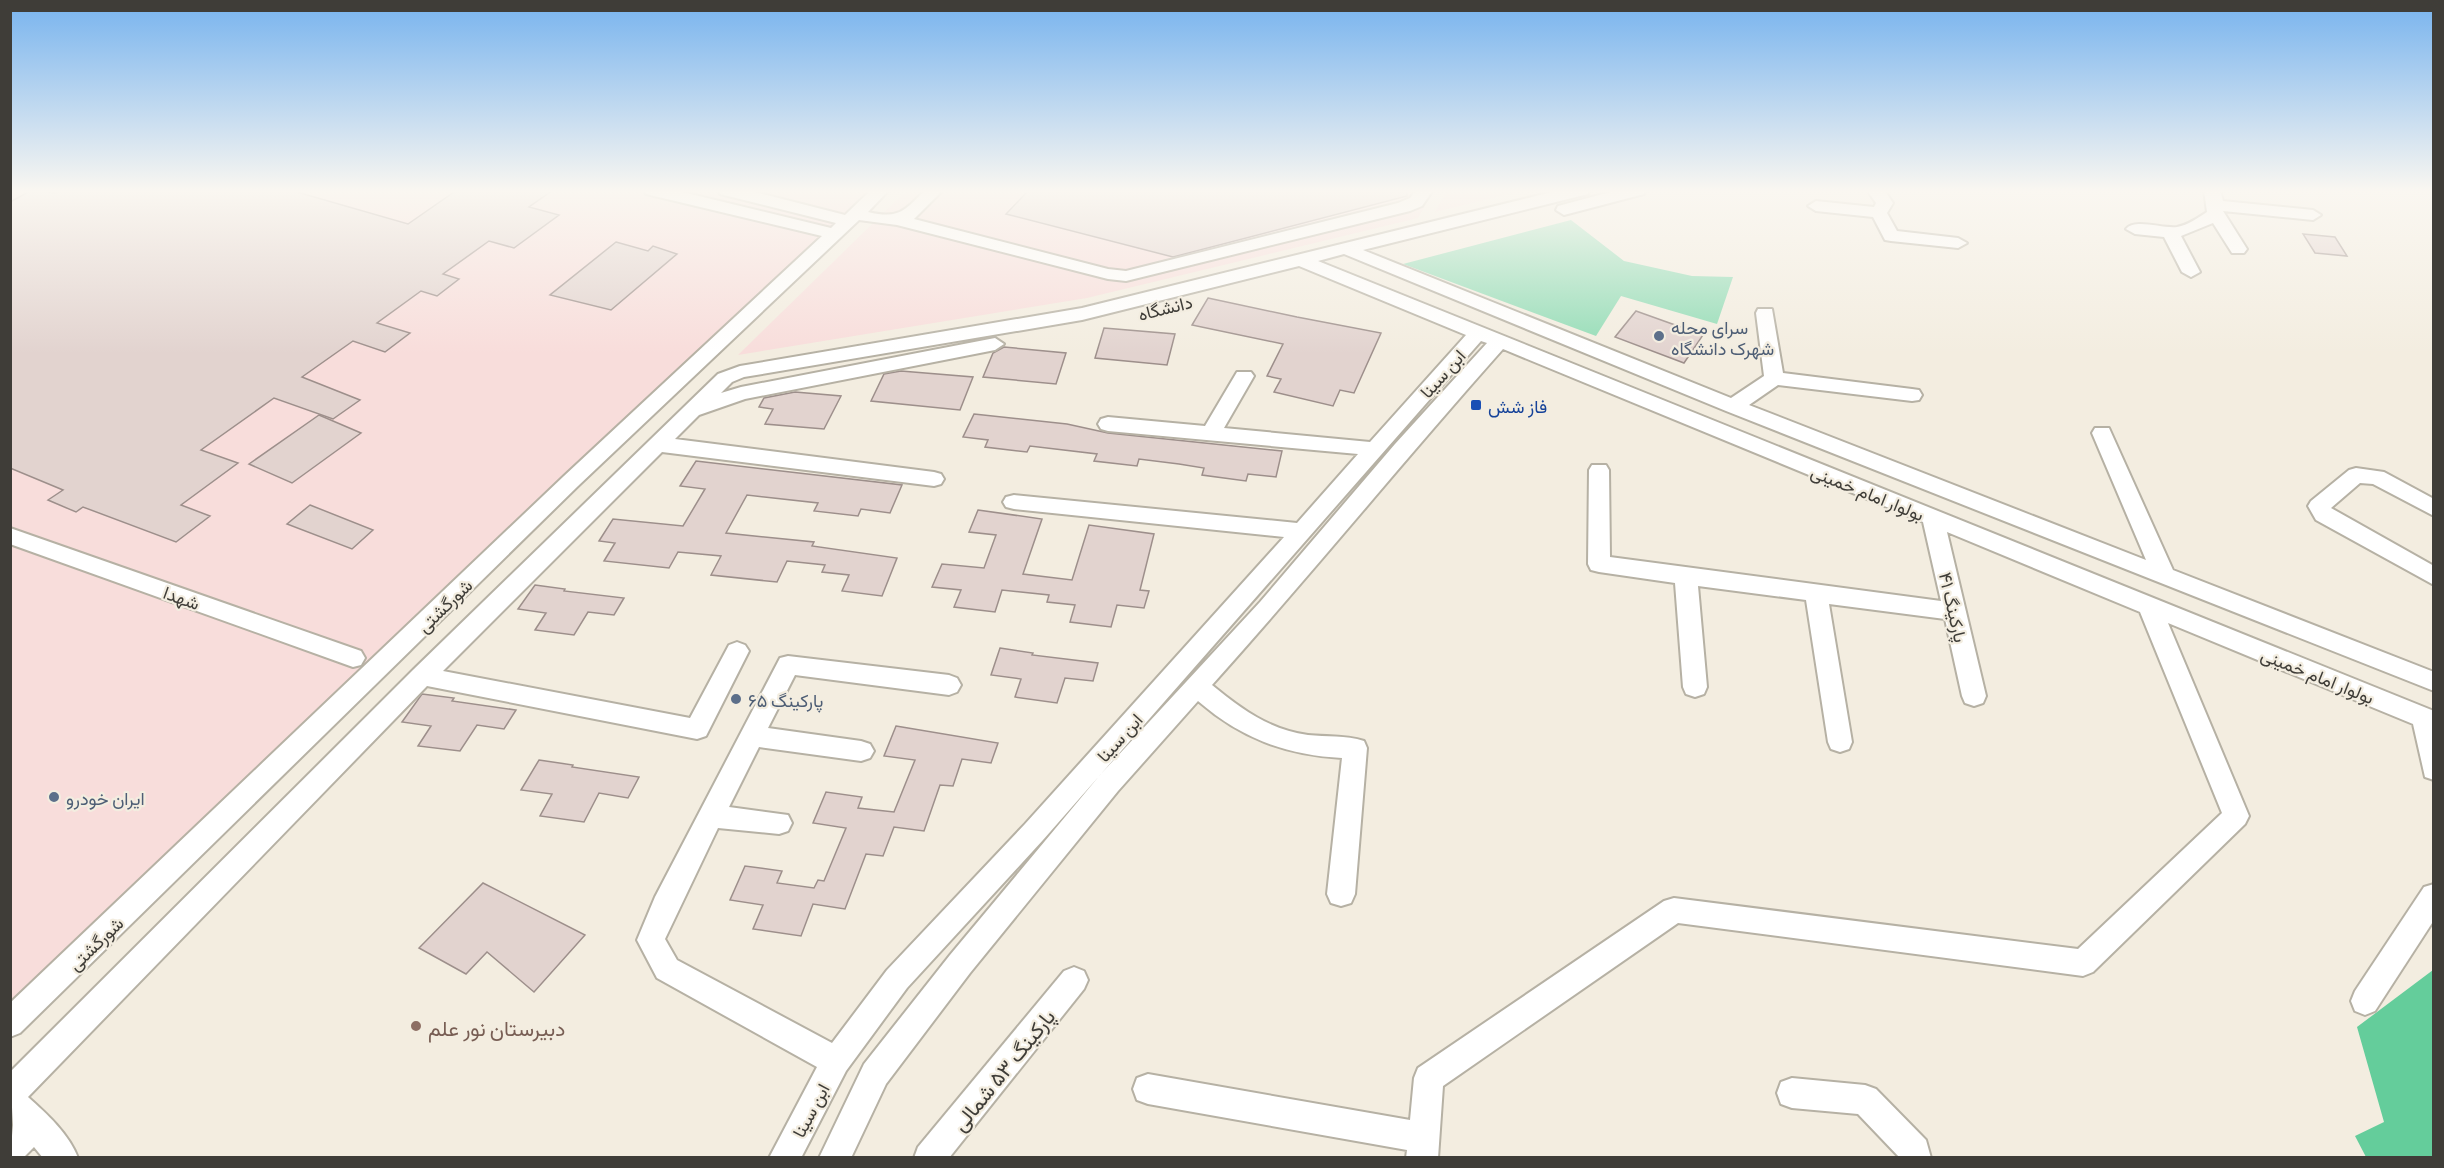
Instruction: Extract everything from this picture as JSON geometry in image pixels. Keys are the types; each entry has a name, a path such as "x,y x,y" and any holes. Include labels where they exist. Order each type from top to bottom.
{"street":[{"name":"شورگشتی","path":"10,1023 571,481 824,245"},
{"path":"993,245 1108,274 1126,276 1143,274 1258,245"},
{"name":"دانشگاه","path":"690,412 724,378 740,372 1082,314 1369,245"},
{"name":"دانشگاه","path":"690,412 741,393 1098,324 1429,245"},
{"path":"2177,245 2191,272"},
{"path":"2236,245 2238,249"},
{"name":"بولوار امام خمینی","path":"1347,250 1733,406 2433,682"},
{"name":"بولوار امام خمینی","path":"1303,261 1401,299 1488,338 2429,720"},
{"path":"1765,313 1774,378"},
{"name":"ابن سینا","path":"784,1158 836,1061 897,979 1042,823 1374,449 1488,338"},
{"name":"ابن سینا","path":"834,1158 875,1074 1109,783 1268,608 1402,449 1488,338"},
{"path":"1211,434 1244,376"},
{"path":"1733,406 1774,378 1912,395"},
{"path":"10,1094 422,676 690,412"},
{"path":"1108,424 1374,449"},
{"path":"2102,433 2164,576"},
{"path":"657,444 934,479"},
{"path":"1599,470 1599,564 1955,612"},
{"path":"2433,509 2377,477 2356,475 2319,506 2324,515 2433,577"},
{"path":"1014,502 1302,531"},
{"name":"پارکینگ ۴۱","path":"1933,518 1974,696"},
{"name":"شهدا","path":"10,536 353,658"},
{"path":"1686,576 1695,687"},
{"path":"1816,593 1840,742"},
{"path":"1148,1089 1423,1148 1429,1078 1674,910 2084,963 2236,816 2149,606"},
{"path":"422,676 697,729 737,651"},
{"path":"836,1061 667,969 651,940 665,906 788,665 948,685"},
{"path":"1197,686 1233,717 1273,739 1311,747 1355,748 1341,894"},
{"path":"2429,720 2433,770"},
{"path":"752,736 861,751"},
{"path":"711,816 779,824"},
{"path":"2365,1001 2433,896"},
{"name":"پارکینگ ۵۳ شمالی","path":"929,1158 1074,980"},
{"path":"1792,1093 1865,1100 1915,1151 1916,1158"},
{"path":"10,1102 35,1124 63,1158"},
{"path":"10,1149 35,1124"}],"shaded area":[{"path":"11,245 818,245 11,1035"},
{"path":"851,245 1308,245 1087,298 738,355"}],"green space":[{"path":"1477,245 1603,245 1624,261 1692,276 1733,277 1717,324 1621,296 1596,336 1403,264"},
{"path":"2433,970 2433,1157 2366,1157 2355,1136 2384,1122 2357,1027"}],"building":[{"path":"10,245 484,245 443,274 459,279 437,296 421,291 377,323 410,333 385,352 353,341 302,377 360,400 333,419 274,398 201,450 238,463 181,505 210,516 176,542 83,507 76,512 48,500 63,490 10,468"},
{"path":"502,245 519,245 514,248"},
{"path":"613,245 625,245 648,251 653,246 677,254 611,310 550,295"},
{"path":"1124,245 1221,245 1173,257"},
{"path":"2310,245 2340,245 2347,256 2315,253"},
{"path":"1208,298 1381,333 1354,393 1340,390 1333,406 1274,392 1281,379 1267,376 1283,344 1192,325"},
{"name":"سرای محله شهرک دانشگاه","path":"1636,311 1703,335 1684,363 1615,337"},
{"path":"1104,328 1175,334 1167,365 1095,358"},
{"path":"1004,347 1066,353 1056,384 983,377 993,353"},
{"path":"901,371 973,377 960,410 871,401 884,374"},
{"path":"795,392 841,396 824,429 765,424 773,409 759,407 764,398"},
{"path":"974,414 1067,424 1108,433 1282,451 1276,477 1248,474 1246,481 1202,475 1204,468 1179,464 1139,459 1137,466 1094,461 1097,454 1030,446 1027,452 985,447 988,440 963,437"},
{"path":"319,415 361,433 292,483 249,464"},
{"path":"696,461 902,485 890,513 861,509 858,516 814,511 818,503 747,495 726,533 814,542 812,546 897,558 882,596 842,591 849,575 822,572 825,565 787,561 777,582 711,575 721,556 678,552 669,568 604,561 615,543 599,541 613,519 683,526 705,489 680,486"},
{"path":"310,505 373,530 352,549 287,524"},
{"path":"978,510 1042,519 1023,574 1072,580 1089,525 1154,534 1140,590 1149,591 1144,608 1117,605 1111,627 1070,622 1075,605 1047,602 1049,595 1002,590 995,612 954,607 961,590 932,587 942,564 984,568 996,535 969,532"},
{"path":"535,585 624,598 614,615 588,612 574,635 535,630 546,613 518,609"},
{"path":"1000,648 1033,653 1032,655 1098,663 1093,681 1065,678 1057,703 1015,697 1021,679 991,675"},
{"path":"422,694 454,698 452,701 516,710 504,729 477,725 460,751 418,746 431,726 402,722"},
{"path":"896,726 998,743 991,763 962,759 953,786 940,785 924,831 894,827 883,856 866,854 845,909 813,904 801,936 753,929 763,905 730,900 745,866 782,871 777,883 814,888 818,880 824,881 846,828 813,823 826,792 862,797 858,808 894,812 915,760 884,756"},
{"path":"539,760 639,777 628,798 599,793 584,822 540,816 552,794 521,790"},
{"path":"483,883 585,935 534,992 487,952 466,974 419,948"}],"place":[{"name":"سرای محله شهرک دانشگاه","path":"1659,336"},
{"name":"فاز شش","path":"1476,405"},
{"name":"پارکینگ ۶۵","path":"736,699"},
{"name":"ایران خودرو","path":"54,797"},
{"name":"دبیرستان نور علم","path":"416,1026"}]}
